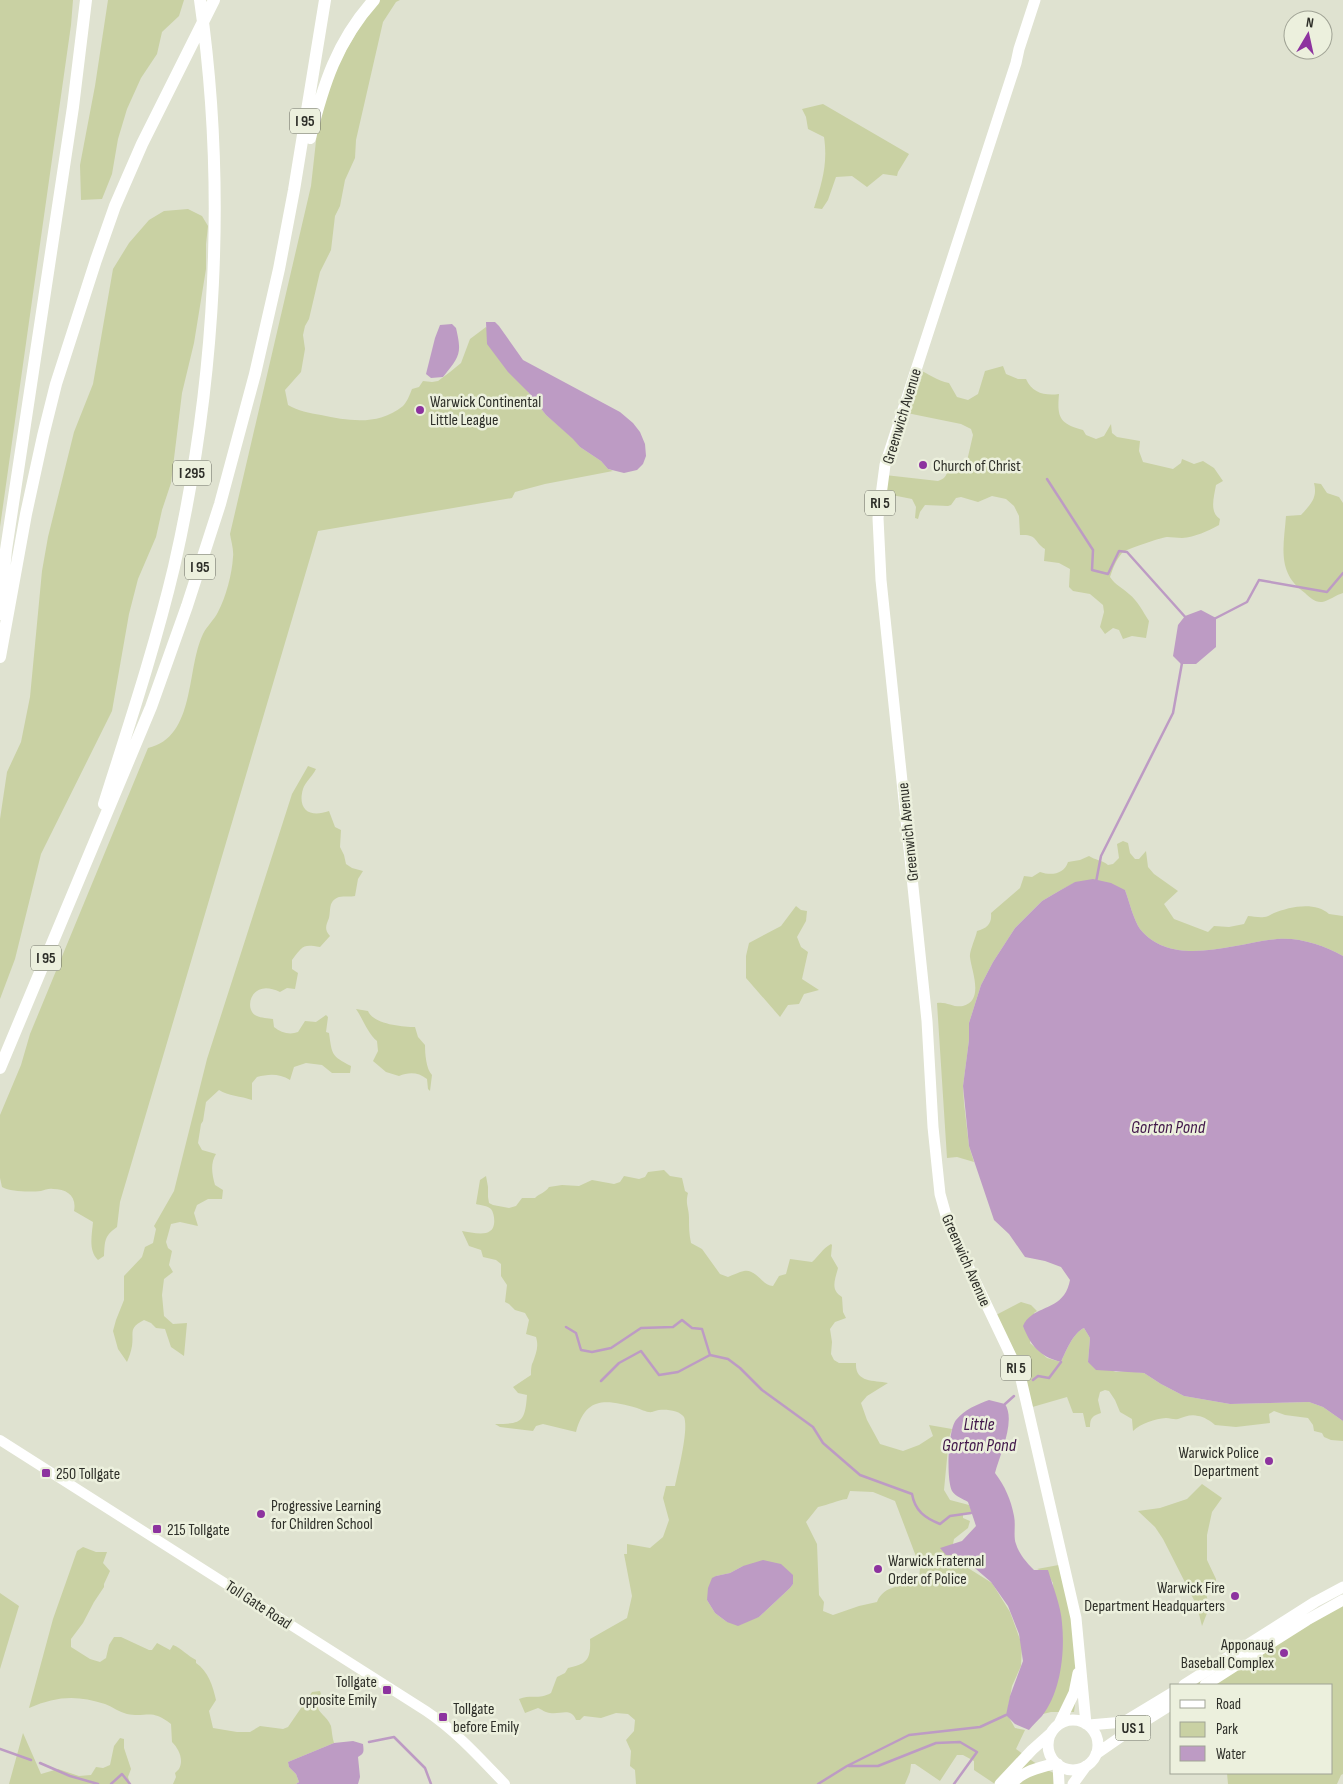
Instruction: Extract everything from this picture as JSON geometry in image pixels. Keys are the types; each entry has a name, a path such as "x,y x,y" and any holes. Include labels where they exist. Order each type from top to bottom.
{"highway":[{"path":"0,620 6,550 71,125 84,28 85,0"},
{"name":"I 295","path":"80,880 159,626 184,516 198,437 209,332 214,225 212,136 200,0"},
{"path":"0,657 40,444 56,384 96,260 115,206 142,144 214,0"},
{"name":"I 95","path":"0,1068 154,699 204,555 228,478 249,400 284,242 325,0"},
{"path":"284,242 328,72 349,33 374,0"}],"main road":[{"name":"Greenwich Avenue","path":"1035,0 885,465 878,518 882,589 928,1033 933,1127 940,1194 949,1226 1020,1375 1076,1618 1079,1664 1087,1725"},
{"name":"Toll Gate Road","path":"0,1440 435,1717 472,1750 505,1784"},
{"path":"1186,1684 1314,1602 1343,1587"},
{"path":"1207,1684 1307,1620 1343,1600"},
{"name":"Greenwich Avenue","path":"1055,1728 1074,1693 1079,1664"},
{"name":"US 1","path":"1055,1728 1072,1720 1087,1725 1124,1722 1170,1694"},
{"name":"US 1","path":"1074,1784 1096,1754 1132,1728 1170,1705"},
{"path":"1087,1725 1095,1734 1098,1744 1096,1754"},
{"path":"1055,1728 1048,1741 1051,1757 1057,1764 1067,1769 1086,1766"},
{"path":"1000,1784 1055,1728"},
{"path":"1012,1784 1028,1771 1057,1764"},
{"path":"1057,1764 1059,1784"}],"green space":[{"path":"0,0 73,0 0,527"},
{"path":"108,0 184,0 179,16 162,32 157,54 141,78 127,109 118,139 112,174 102,199 81,200 80,165 95,86"},
{"path":"376,0 400,0 396,2 383,22 356,140 355,158 345,180 340,206 335,216 331,250 320,272 309,319 305,326 303,335 305,349 301,372 285,390 288,405 304,412 342,419 363,420 384,417 403,406 412,389 419,387 423,381 438,381 461,363 470,339 486,327 529,393 546,415 574,439 580,447 613,471 545,484 515,492 512,498 318,531 120,1202 117,1227 107,1236 104,1256 98,1260 92,1247 93,1222 74,1211 74,1201 70,1194 58,1189 26,1191 10,1190 2,1187 0,1178 0,1115 21,1065 30,1034 148,748 163,741 174,730 182,716 198,648 203,634 221,606 226,592 233,554 230,534 311,186 319,114 326,84"},
{"path":"823,104 909,154 897,176 883,174 867,187 852,176 836,177 828,200 822,209 814,208 825,164 824,137 808,129 806,117 802,109"},
{"path":"188,209 202,216 208,226 206,269 194,343 182,393 171,483 156,537 138,579 129,614 112,711 41,854 15,959 0,999 0,819 7,772 21,742 30,697 42,571 48,537 74,432 93,384 113,269 129,243 149,220 164,211"},
{"path":"1003,366 1006,374 1018,379 1026,379 1035,390 1049,394 1059,394 1059,414 1061,418 1069,425 1083,430 1086,435 1096,439 1104,436 1111,424 1112,433 1117,437 1140,441 1139,451 1143,462 1173,469 1181,463 1182,459 1194,464 1203,461 1214,468 1223,481 1216,485 1213,499 1214,512 1220,519 1219,525 1192,536 1182,538 1167,537 1136,546 1122,553 1115,564 1110,577 1135,600 1149,621 1146,638 1132,636 1123,639 1119,630 1113,628 1105,634 1100,627 1104,612 1103,605 1090,594 1073,591 1069,587 1070,569 1059,563 1044,561 1045,549 1033,537 1020,535 1019,516 1014,506 1006,499 992,496 978,502 961,497 956,498 948,506 925,505 918,519 915,518 916,507 912,499 882,493 885,475 938,481 946,475 948,465 961,466 967,461 973,435 971,429 961,424 902,412 917,369 940,381 949,383 957,397 968,400 978,394 985,371"},
{"path":"1314,483 1321,484 1327,493 1339,497 1343,503 1343,593 1322,602 1317,602 1313,599 1296,585 1290,577 1286,567 1283,548 1286,516 1301,515 1307,508 1314,497"},
{"path":"308,766 316,769 303,789 302,802 304,807 311,813 329,811 335,827 341,830 340,847 346,864 363,871 358,879 355,896 339,897 333,901 326,927 330,936 320,947 303,947 292,960 292,969 298,973 295,989 287,988 280,992 262,989 252,996 250,1008 257,1016 273,1019 274,1027 286,1033 298,1032 305,1021 316,1022 326,1015 328,1017 326,1032 329,1033 332,1050 336,1057 351,1066 350,1073 332,1073 322,1065 306,1063 294,1067 290,1080 274,1075 257,1077 252,1083 252,1100 226,1094 219,1090 206,1102 198,1143 202,1150 216,1154 212,1165 212,1173 215,1185 223,1190 222,1199 208,1199 197,1205 194,1213 198,1226 180,1222 171,1224 166,1242 168,1248 172,1251 169,1265 173,1272 164,1279 162,1295 164,1316 173,1324 187,1323 184,1356 171,1347 165,1329 156,1328 144,1320 134,1328 132,1348 127,1362 118,1349 113,1331 124,1300 124,1276 142,1257 145,1247 153,1243 156,1229 154,1226 174,1191 207,1059 292,794"},
{"path":"1123,841 1128,843 1130,853 1135,859 1139,859 1146,851 1148,867 1154,874 1178,891 1164,904 1174,919 1208,932 1214,926 1229,927 1244,924 1248,916 1265,917 1294,907 1309,906 1329,914 1343,916 1343,956 1328,948 1294,939 1277,939 1205,950 1187,951 1169,948 1153,941 1140,929 1125,890 1076,882 1042,901 1015,928 981,985 969,1023 969,1040 963,1086 969,1146 974,1162 957,1157 947,1158 937,1003 963,1006 970,1003 974,998 975,984 970,955 977,931 988,925 991,920 991,913 1020,888 1024,876 1032,877 1040,872 1057,873 1064,869 1068,862 1089,856 1108,865 1113,864 1119,858 1117,844"},
{"path":"796,906 801,910 807,911 806,921 797,937 801,947 808,952 802,979 819,990 804,994 799,1004 788,1005 780,1017 746,978 746,956 749,943 781,926"},
{"path":"356,1009 368,1011 376,1019 388,1024 415,1027 418,1037 425,1045 427,1065 432,1075 430,1091 427,1079 424,1077 413,1073 399,1076 386,1072 373,1061 378,1051 377,1041"},
{"path":"664,1170 670,1176 682,1178 685,1191 688,1193 687,1203 691,1243 702,1249 720,1274 728,1277 742,1271 749,1271 773,1286 779,1276 786,1274 790,1259 812,1262 825,1248 832,1245 831,1256 838,1268 835,1288 842,1297 843,1312 846,1318 835,1322 830,1329 831,1354 834,1360 839,1363 856,1363 858,1374 862,1377 871,1381 888,1383 867,1396 861,1403 867,1420 880,1444 903,1451 919,1445 933,1436 929,1425 952,1429 949,1438 944,1490 950,1500 969,1505 972,1512 963,1514 963,1518 970,1521 968,1528 954,1539 951,1554 960,1563 992,1583 1010,1612 1022,1645 1021,1666 1012,1686 1007,1714 1015,1728 1025,1730 1016,1749 1032,1761 1060,1775 1061,1784 995,1784 974,1770 974,1761 963,1755 957,1755 940,1781 915,1764 911,1764 905,1784 636,1784 635,1770 630,1766 631,1751 626,1740 634,1731 635,1720 628,1714 616,1713 601,1718 584,1716 580,1720 576,1720 574,1716 565,1712 548,1713 538,1708 525,1713 519,1699 551,1693 557,1677 565,1673 568,1668 584,1663 590,1652 590,1639 627,1618 632,1596 624,1554 627,1554 627,1544 650,1548 663,1537 669,1520 663,1498 666,1486 675,1486 685,1423 684,1417 675,1411 658,1410 648,1412 626,1405 607,1402 592,1406 580,1420 576,1432 543,1424 536,1426 533,1431 500,1427 495,1424 516,1422 523,1416 527,1395 518,1393 513,1387 531,1375 537,1350 537,1341 536,1337 526,1334 529,1320 525,1313 515,1310 505,1302 507,1285 501,1276 501,1264 496,1260 483,1257 481,1250 469,1246 462,1231 484,1233 490,1231 493,1227 494,1217 491,1209 476,1204 480,1180 486,1176 489,1203 509,1208 516,1206 522,1198 535,1198 549,1187 562,1185 579,1186 592,1180 614,1184 620,1182 624,1176 639,1179 645,1177 648,1172","holes":["850,1491 873,1492 895,1501 920,1567 919,1581 889,1589 880,1596 877,1602 833,1615 823,1611 824,1602 819,1595 817,1544 806,1522 818,1507 847,1499","743,1566 793,1584 759,1617 727,1622 715,1613 707,1600 716,1576 730,1573"]},
{"path":"1021,1302 1031,1305 1037,1311 1034,1313 1030,1343 1047,1358 1061,1362 1073,1338 1084,1328 1090,1338 1088,1362 1116,1372 1144,1373 1184,1396 1230,1404 1309,1402 1323,1407 1343,1421 1343,1441 1331,1440 1324,1437 1322,1433 1314,1431 1313,1425 1308,1418 1285,1415 1274,1411 1269,1414 1270,1423 1236,1427 1215,1425 1202,1417 1193,1415 1177,1419 1153,1420 1133,1431 1132,1419 1120,1412 1109,1391 1105,1390 1100,1392 1098,1400 1101,1413 1092,1417 1090,1427 1086,1427 1083,1413 1073,1413 1067,1397 1029,1408 996,1315"},
{"path":"1202,1484 1222,1498 1212,1512 1207,1535 1207,1560 1216,1579 1216,1587 1206,1592 1209,1608 1202,1626 1197,1606 1163,1539 1155,1527 1138,1511 1160,1508 1187,1499"},
{"path":"83,1547 96,1552 107,1552 103,1563 110,1571 104,1587 83,1623 71,1639 71,1647 90,1659 100,1662 106,1658 109,1645 114,1637 121,1637 149,1650 152,1650 157,1643 170,1650 173,1645 176,1646 196,1660 196,1663 204,1670 209,1679 216,1700 209,1711 213,1728 237,1732 250,1732 260,1726 283,1729 288,1727 312,1692 320,1691 318,1709 331,1726 334,1743 288,1762 289,1767 296,1774 299,1782 296,1784 173,1784 181,1758 179,1751 172,1742 171,1724 164,1719 154,1715 127,1714 105,1704 76,1698 58,1699 29,1708 53,1619 77,1551"},
{"path":"1064,1564 1077,1618 1077,1690 1074,1712 1051,1712 1039,1715 1054,1606 1053,1583 1047,1573 1037,1569"},
{"path":"0,1593 19,1606 0,1669"},
{"path":"1343,1595 1343,1774 1337,1784 1228,1784 1227,1774 1333,1774 1333,1684 1197,1684 1260,1643"},
{"path":"23,1733 41,1774 58,1769 79,1776 91,1775 96,1767 103,1768 110,1765 114,1746 120,1738 124,1739 124,1748 131,1769 128,1777 130,1784 9,1784"}],"water":[{"path":"486,322 495,322 499,326 523,360 620,412 633,423 640,432 645,444 646,456 643,464 637,470 624,473 608,469 601,461 580,447 546,415 529,393 508,372 487,344"},
{"path":"452,324 456,328 458,337 458,354 443,377 431,378 426,374 440,325"},
{"path":"1201,610 1216,618 1216,647 1196,664 1181,664 1173,656 1178,625 1185,616"},
{"name":"Gorton Pond","path":"1093,879 1111,883 1125,890 1140,929 1153,941 1169,948 1187,951 1205,950 1277,939 1294,939 1328,948 1343,956 1343,1421 1323,1407 1309,1402 1230,1404 1184,1396 1144,1373 1096,1370 1088,1362 1090,1338 1084,1328 1073,1338 1061,1362 1041,1353 1033,1345 1026,1333 1023,1326 1027,1320 1059,1300 1066,1292 1070,1280 1061,1267 1025,1257 1009,1234 994,1220 969,1146 963,1086 969,1040 969,1023 981,985 1015,928 1042,901 1075,882"},
{"name":"Little Gorton Pond","path":"989,1400 1005,1404 1008,1411 1008,1428 995,1473 1005,1488 1011,1504 1015,1519 1017,1548 1034,1570 1048,1570 1061,1617 1063,1634 1062,1659 1054,1695 1042,1716 1029,1730 1015,1724 1006,1715 1010,1696 1023,1661 1019,1634 1008,1606 991,1582 961,1556 946,1555 940,1548 962,1541 976,1526 968,1502 957,1496 952,1491 950,1485 951,1434 953,1425 959,1416 967,1410"},
{"path":"763,1560 781,1564 793,1575 793,1584 759,1617 738,1626 727,1622 715,1613 707,1600 708,1588 712,1578"},
{"path":"353,1741 363,1744 362,1754 358,1757 360,1777 358,1784 296,1784 299,1782 296,1774 289,1767 288,1762 334,1743"}],"waterway":[{"path":"1047,479 1093,550 1092,570 1108,574 1119,551 1127,552 1187,619"},
{"path":"1214,619 1247,602 1259,580 1327,592 1343,573"},
{"path":"1096,882 1101,856 1173,713 1182,663"},
{"path":"566,1327 576,1333 581,1350 592,1352 611,1348 641,1328 673,1327 682,1320 692,1328 702,1329 710,1355"},
{"path":"601,1381 619,1363 641,1351 659,1375 678,1372 710,1355 728,1359 762,1390 813,1427 823,1443 860,1475 912,1494 918,1509 930,1519 940,1524 950,1516 971,1513"},
{"path":"1033,1380 1038,1376 1049,1378 1061,1362"},
{"path":"1005,1404 1014,1396"},
{"path":"818,1784 847,1766 909,1735 980,1727 1006,1715"},
{"path":"369,1742 394,1737 425,1768 431,1784"},
{"path":"849,1766 878,1766 936,1743 960,1742 977,1752 954,1784"},
{"path":"0,1749 31,1760"},
{"path":"40,1763 70,1776 98,1784"},
{"path":"111,1784 122,1774 130,1784"}],"place":[{"name":"Warwick Continental Little League","path":"420,410"},
{"name":"Church of Christ","path":"923,465"},
{"name":"Warwick Police Department","path":"1269,1461"},
{"name":"250 Tollgate","path":"46,1473"},
{"name":"Progressive Learning for Children School","path":"261,1514"},
{"name":"215 Tollgate","path":"157,1529"},
{"name":"Warwick Fraternal Order of Police","path":"878,1569"},
{"name":"Warwick Fire Department Headquarters","path":"1235,1596"},
{"name":"Apponaug Baseball Complex","path":"1284,1653"},
{"name":"Tollgate opposite Emily","path":"387,1690"},
{"name":"Tollgate before Emily","path":"443,1717"}]}
